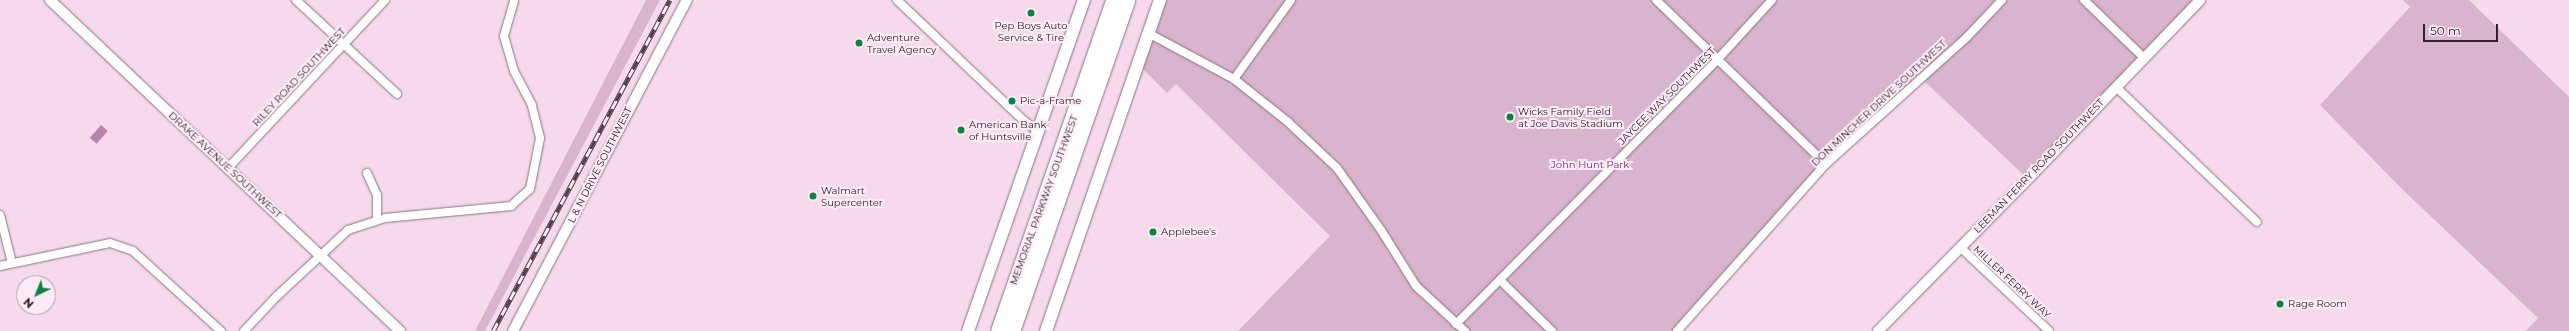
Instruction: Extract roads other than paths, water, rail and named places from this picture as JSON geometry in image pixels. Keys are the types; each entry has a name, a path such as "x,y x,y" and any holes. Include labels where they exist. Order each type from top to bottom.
{"highway":[{"name":"MEMORIAL PARKWAY SOUTHWEST","path":"998,331 1113,0"},
{"name":"MEMORIAL PARKWAY SOUTHWEST","path":"1012,331 1127,0"}],"main road":[{"path":"1046,331 1160,0"},
{"path":"968,331 1038,131 1081,2"}],"street":[{"name":"DRAKE AVENUE SOUTHWEST","path":"50,0 400,331"},
{"path":"296,0 397,94"},
{"name":"RILEY ROAD SOUTHWEST","path":"228,168 385,0"},
{"path":"244,331 348,230 377,220 511,206 530,189 540,138 532,105 514,71 504,36 514,0"},
{"name":"L & N DRIVE SOUTHWEST","path":"513,331 687,0"},
{"path":"896,0 1023,120 1038,131"},
{"path":"1234,79 1290,0"},
{"path":"1656,0 1826,164"},
{"name":"JAYCEE WAY SOUTHWEST","path":"1456,324 1717,60 1772,0"},
{"name":"DON MINCHER DRIVE SOUTHWEST","path":"1677,331 1826,164 1967,37 2002,0"},
{"path":"2084,0 2144,58"},
{"name":"LEEMAN FERRY ROAD SOUTHWEST","path":"1878,331 2200,0"},
{"path":"1148,34 1234,79 1288,122 1337,168 1381,230 1416,286 1465,331"},
{"path":"2116,87 2257,222"},
{"path":"367,173 376,195 377,220"},
{"path":"0,215 12,263"},
{"path":"0,266 110,243 133,251 221,331"},
{"name":"MILLER FERRY WAY","path":"1960,247 2049,331"},
{"path":"1500,280 1552,331"}],"railway":[{"path":"493,331 670,0"}],"place":[{"name":"Pep Boys Auto Service & Tire","path":"1031,13"},
{"name":"Adventure Travel Agency","path":"859,43"},
{"name":"Pic-a-Frame","path":"1012,101"},
{"name":"Wicks Family Field at Joe Davis Stadium","path":"1510,117"},
{"name":"American Bank of Huntsville","path":"961,130"},
{"name":"Walmart Supercenter","path":"813,196"},
{"name":"Applebee's","path":"1153,232"},
{"name":"Rage Room","path":"2280,304"}],"park label":[{"name":"John Hunt Park","path":"1590,165"}]}
